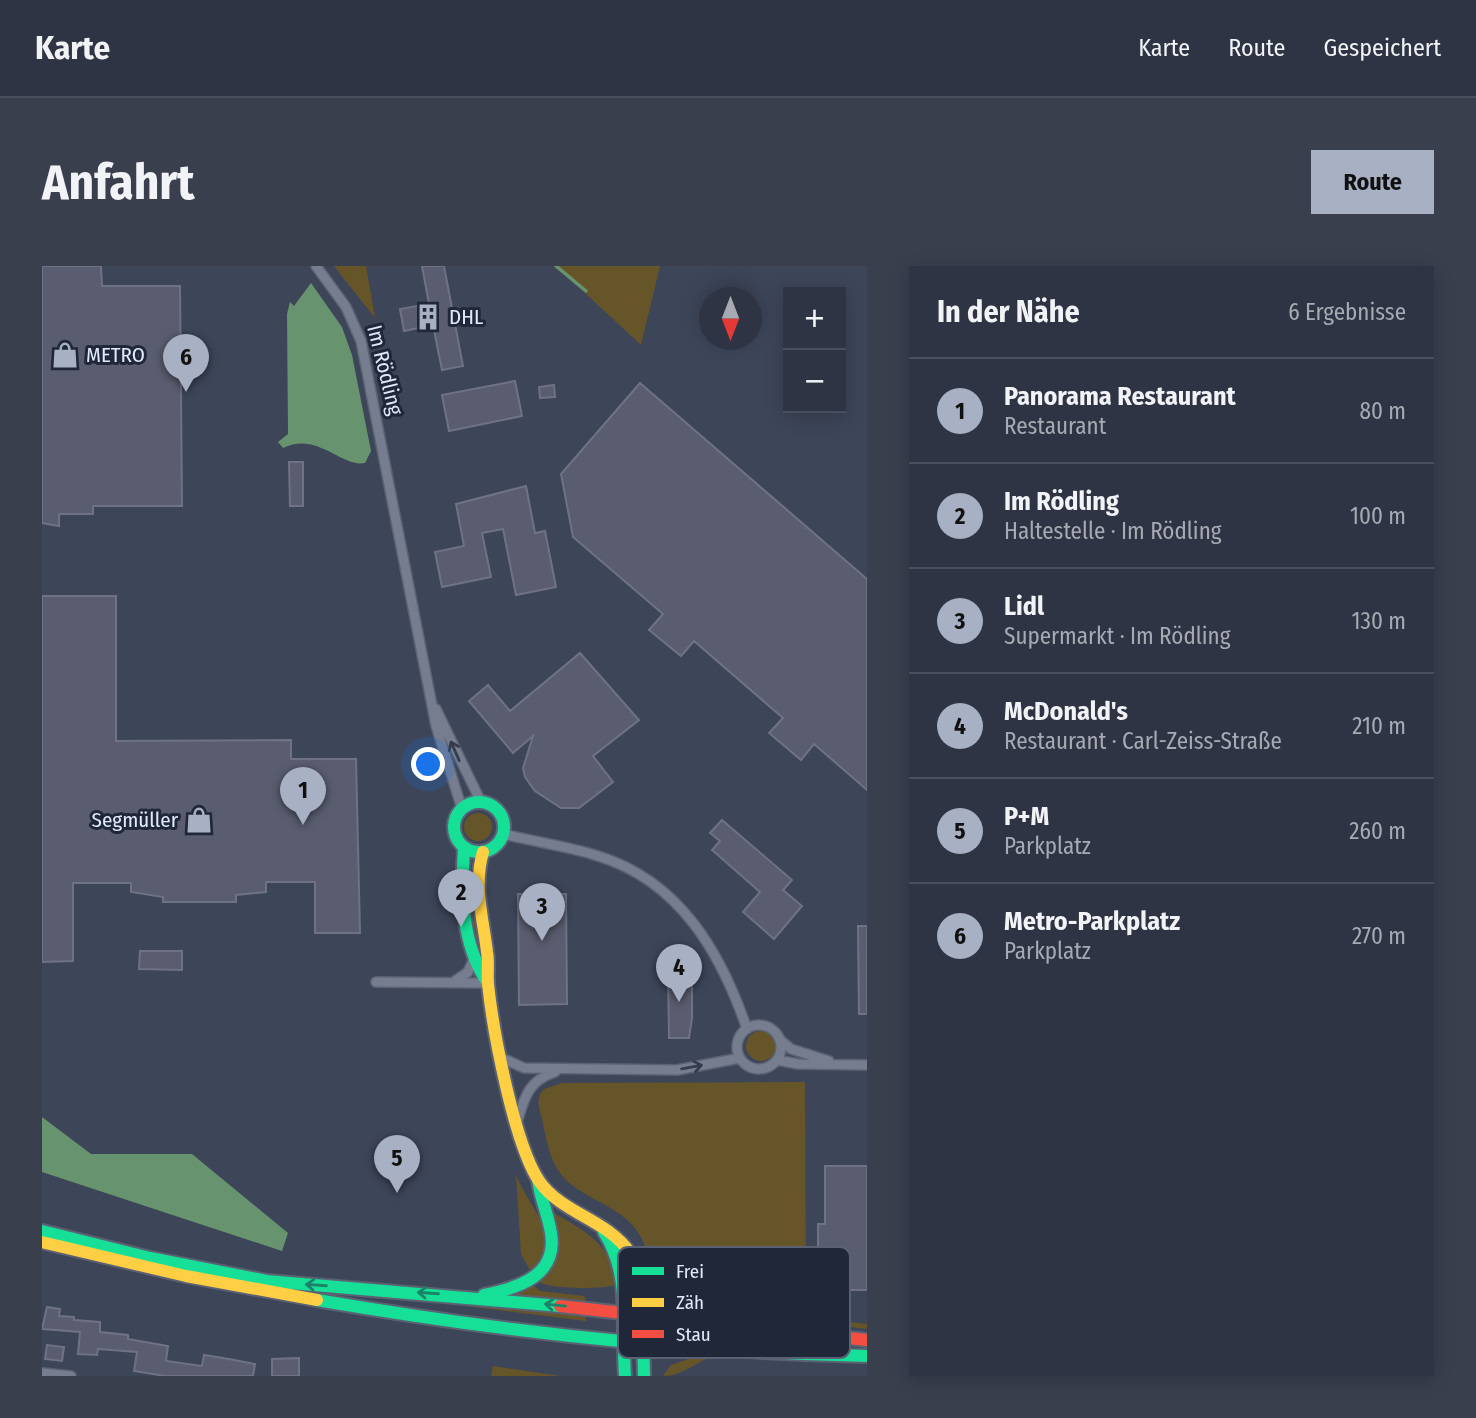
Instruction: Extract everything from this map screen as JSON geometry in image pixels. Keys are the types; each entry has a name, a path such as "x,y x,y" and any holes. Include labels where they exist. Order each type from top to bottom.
{"main road":[{"path":"462,809 481,802"},
{"name":"Im Rödling","path":"481,802 498,810 504,821 503,834"},
{"name":"Im Rödling","path":"462,809 454,829 464,848 463,897 474,959 488,983"},
{"path":"464,848 483,852 496,846 503,834"},
{"name":"Im Rödling","path":"483,852 477,888 489,956 488,983 528,1159 538,1179 554,1197 616,1234 626,1247"},
{"path":"473,1296 525,1285 538,1277 548,1262 552,1237 540,1202 538,1179"},
{"name":"Im Rödling","path":"596,1224 611,1241 618,1258"},
{"path":"42,1231 150,1258 267,1281 473,1296 618,1311"},
{"path":"42,1242 291,1298 509,1328 618,1339"},
{"name":"Im Rödling","path":"624,1358 625,1376"},
{"name":"Im Rödling","path":"644,1358 644,1376"}],"street":[{"name":"Im Rödling","path":"316,266 346,307 361,341 439,738 462,809"},
{"name":"Im Rödling","path":"432,699 481,802"},
{"path":"503,834 598,855 631,870 665,893 685,911 710,945 747,1029"},
{"path":"451,983 468,972 474,959"},
{"path":"376,982 488,983"},
{"path":"848,1064 801,1054 780,1040 769,1027 758,1025 747,1029 738,1040 740,1058 747,1065 760,1069 777,1060 798,1064 867,1065"},
{"path":"777,1060 780,1040"},
{"path":"504,1059 517,1067 559,1070 677,1070 740,1058"},
{"path":"518,1119 533,1083 559,1070"},
{"path":"42,1373 71,1376"}],"shaded area":[{"path":"334,266 366,266 375,318"},
{"path":"556,266 660,266 641,345"},
{"path":"311,283 342,327 352,355 371,451 365,463 356,463 307,444 283,448 278,442 288,434 287,314 290,302 294,306"},
{"path":"478,813 488,817 492,827 488,837 478,841 468,837 464,827 468,817"},
{"path":"467,872 472,872 488,974 483,974 470,906"},
{"path":"761,1031 772,1035 776,1046 772,1057 761,1061 750,1057 746,1046 750,1035"},
{"path":"805,1082 806,1247 645,1247 635,1228 626,1219 574,1187 558,1170 550,1152 538,1103 544,1089 562,1083"},
{"path":"42,1117 91,1154 192,1154 288,1233 282,1251 42,1172"},
{"path":"516,1175 546,1236 542,1261 532,1274 521,1254"},
{"path":"550,1211 574,1224 602,1248 609,1259 615,1285 564,1287 538,1281 547,1273"},
{"path":"534,1286 540,1291 584,1296 587,1303 513,1296 514,1292"},
{"path":"427,1298 586,1316 586,1321 427,1301"},
{"path":"850,1322 867,1324 867,1329 850,1327"},
{"path":"691,1358 709,1358 682,1372 663,1376 671,1365"},
{"path":"493,1366 560,1376 491,1376"}],"building":[{"path":"42,266 101,266 102,286 180,286 182,506 93,506 93,514 59,514 59,526 42,523"},
{"name":"DHL","path":"422,266 444,266 463,366 442,370 433,325 404,331 400,309 429,304"},
{"path":"515,381 522,416 449,431 442,395"},
{"path":"640,383 867,579 867,790 814,744 801,760 769,733 783,718 694,641 681,656 649,630 663,614 573,537 561,474"},
{"path":"554,385 555,397 540,398 539,387"},
{"path":"289,462 303,462 303,506 290,506"},
{"path":"526,486 535,533 545,531 556,587 516,595 503,529 482,533 491,577 442,587 435,552 464,546 456,504"},
{"name":"Segmüller","path":"42,596 116,596 116,741 291,740 291,759 356,759 360,933 315,933 315,882 266,882 266,892 236,895 236,902 163,902 163,897 131,892 131,883 73,883 73,961 42,962"},
{"path":"580,653 639,720 593,756 613,782 579,808 561,808 535,791 525,777 523,768 533,736 513,753 469,701 488,685 510,711"},
{"path":"722,820 792,880 783,890 802,906 774,939 743,912 760,892 712,850 720,841 710,833"},
{"path":"518,894 566,894 567,1004 519,1005"},
{"path":"858,926 867,926 867,1014 859,1014"},
{"path":"140,951 182,951 182,970 139,969"},
{"path":"668,972 690,972 692,975 689,1038 669,1038"},
{"path":"825,1166 867,1166 867,1290 850,1290 850,1247 818,1247 818,1224 825,1224"},
{"path":"47,1307 60,1309 59,1316 100,1322 100,1332 128,1335 128,1339 168,1346 166,1361 202,1366 204,1355 229,1359 255,1364 253,1376 165,1376 134,1371 137,1352 98,1349 97,1355 78,1354 80,1332 42,1329"},
{"path":"47,1345 64,1347 62,1361 45,1359"},
{"path":"299,1358 299,1376 272,1376 272,1359"}],"waterway":[{"path":"556,266 586,291"}],"traffic: fast":[{"path":"479,802 497,809 504,827 497,845 479,852 461,845 454,827 461,809 479,802"},
{"path":"464,848 463,901 468,935 472,952 488,983"},
{"path":"484,1295 533,1278 548,1260 552,1248 551,1233 538,1179"},
{"path":"42,1231 150,1258 267,1281 560,1306"},
{"path":"604,1232 618,1263"},
{"path":"317,1300 453,1321 618,1341"},
{"path":"850,1356 867,1356"},
{"path":"625,1358 625,1376"},
{"path":"644,1358 644,1376"}],"traffic: slow":[{"path":"483,852 479,890 491,1004 506,1086 521,1141 539,1181 549,1192 609,1232 625,1247"},
{"path":"42,1242 186,1276 317,1300"}],"traffic: jam":[{"path":"560,1306 618,1312"},
{"path":"850,1338 867,1340"}],"place":[{"name":"DHL","path":"428,317"},
{"name":"METRO","path":"65,355"},
{"name":"Metro-Parkplatz","path":"186,392"},
{"name":"Segmüller","path":"199,820"},
{"name":"Panorama Restaurant","path":"303,825"},
{"name":"Im Rödling","path":"461,927"},
{"name":"Lidl","path":"542,941"},
{"name":"McDonald's","path":"679,1002"},
{"name":"P+M","path":"397,1193"}]}
